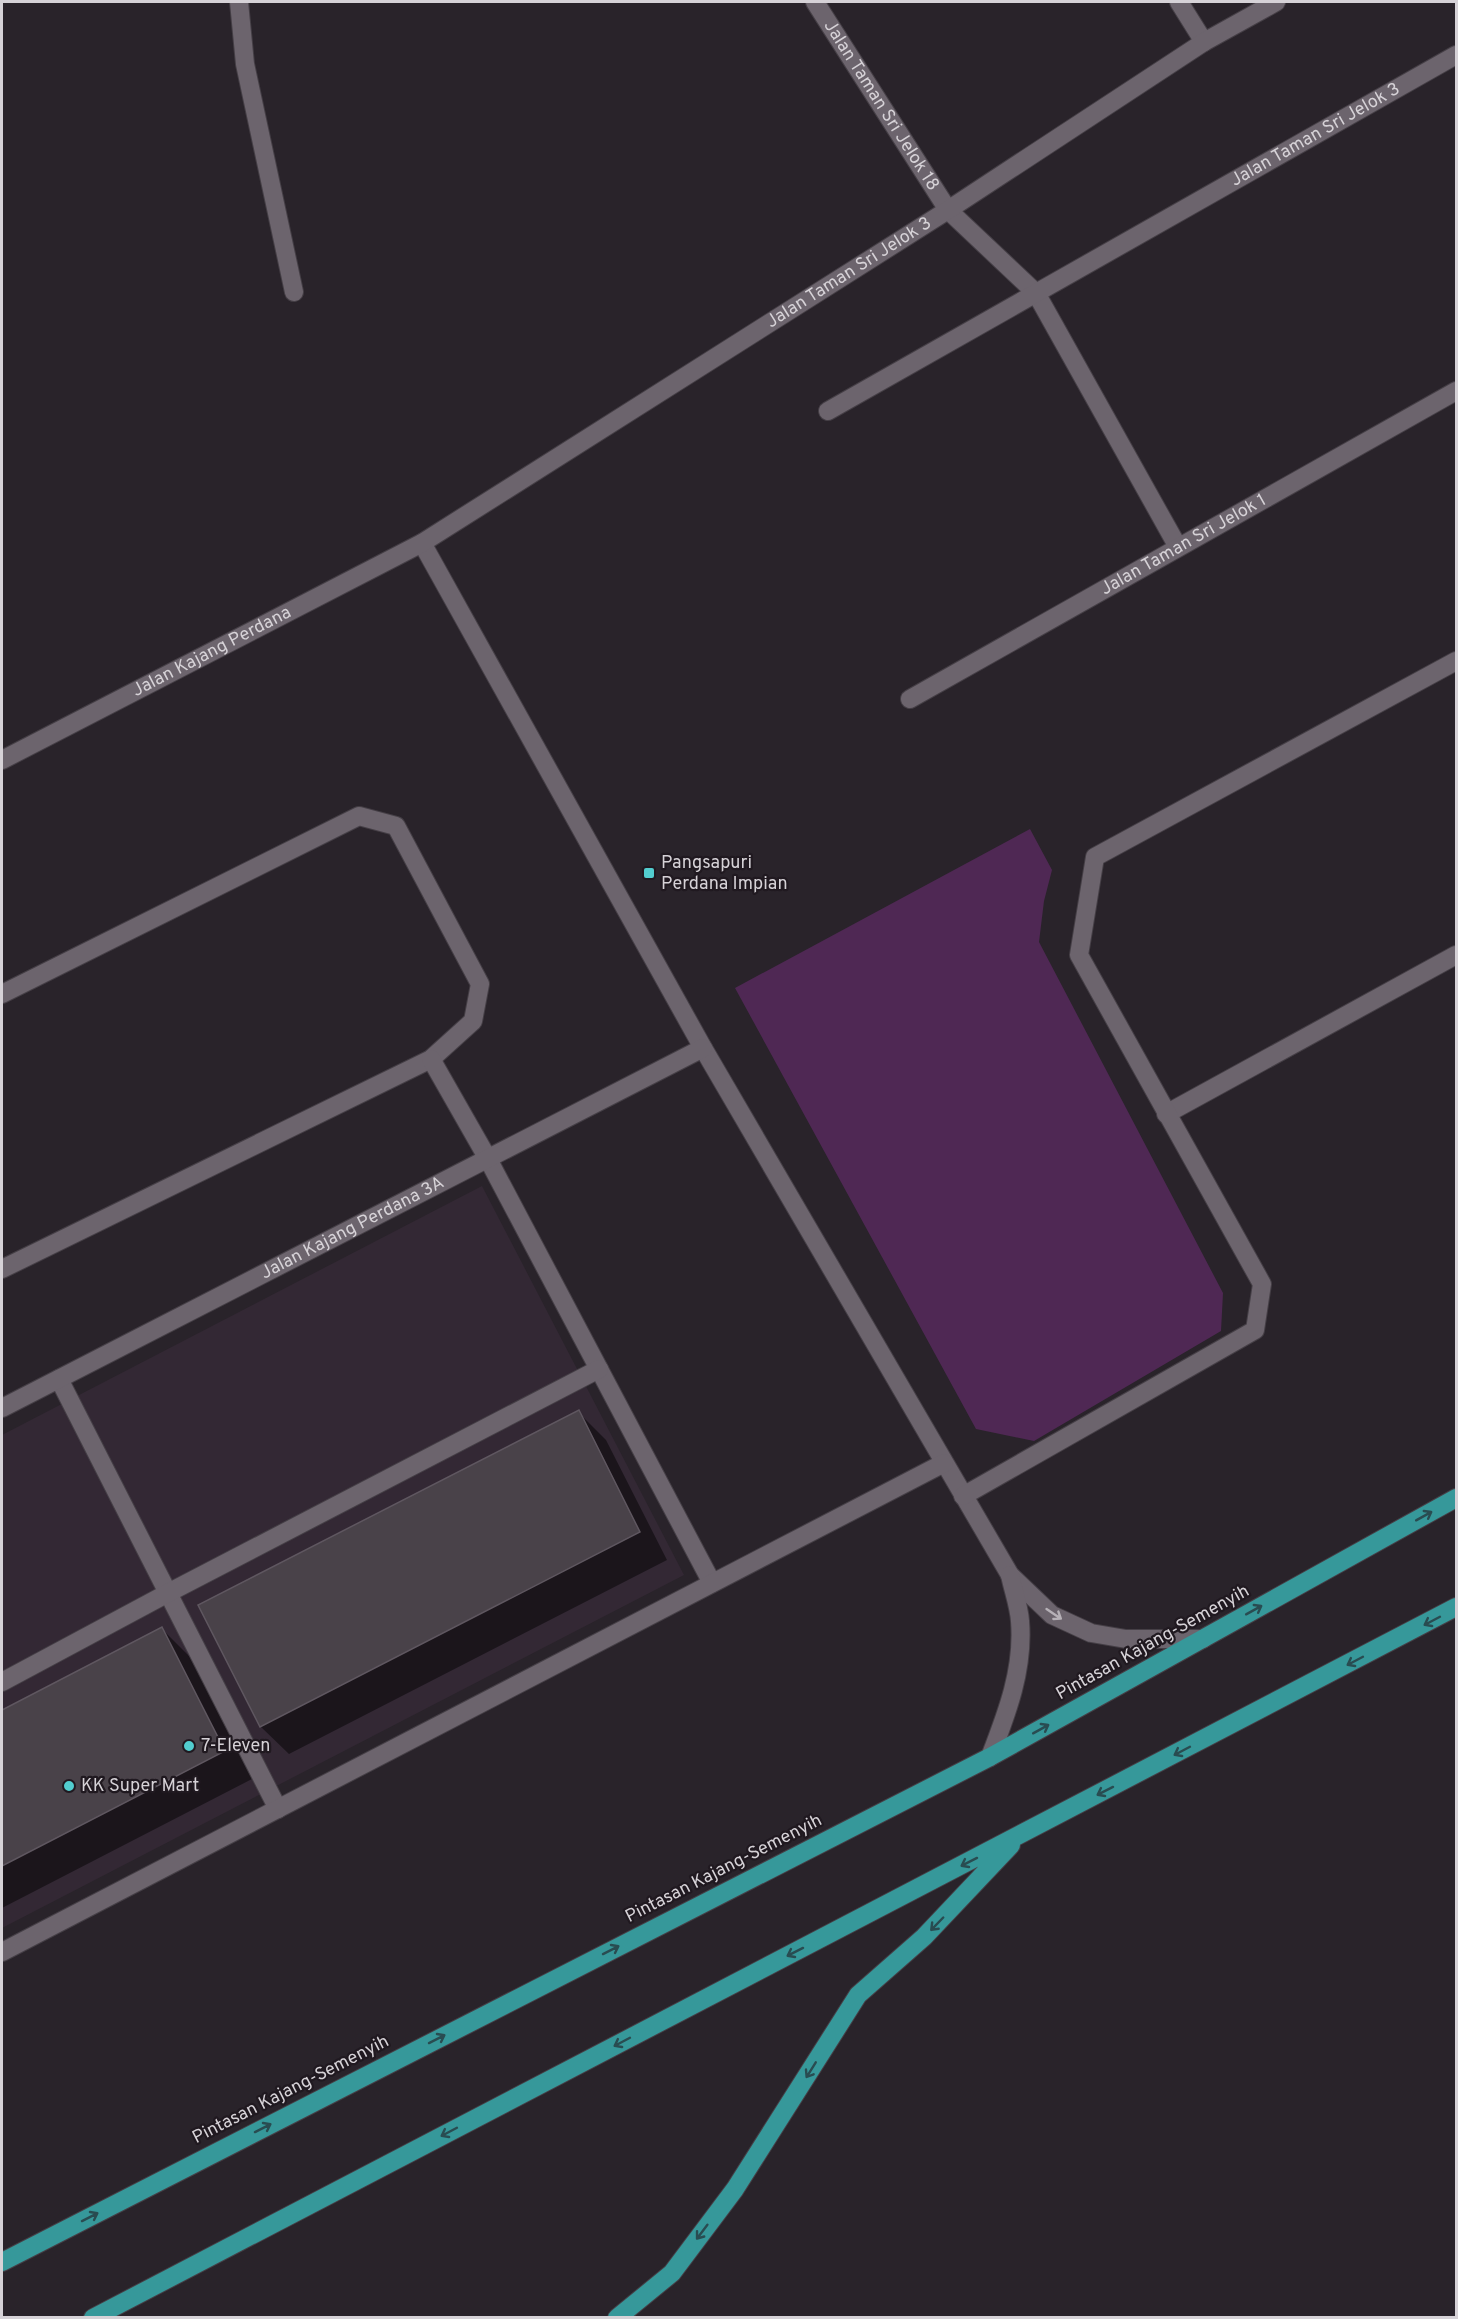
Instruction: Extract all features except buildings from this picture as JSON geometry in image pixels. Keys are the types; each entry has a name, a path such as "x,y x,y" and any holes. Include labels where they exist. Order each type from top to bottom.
{"highway":[{"name":"Pintasan Kajang-Semenyih","path":"2,2262 990,1757 1456,1498"},
{"path":"93,2318 1021,1836 1456,1607"},
{"path":"617,2318 672,2272 728,2198 858,1995 924,1937 1021,1836"}],"street":[{"path":"239,2 245,64 294,292"},
{"name":"Jalan Taman Sri Jelok 18","path":"815,2 948,210 1036,293 1178,547"},
{"path":"1179,2 1204,42"},
{"name":"Jalan Taman Sri Jelok 3","path":"422,543 948,210 1204,42 1276,2"},
{"name":"Jalan Taman Sri Jelok 3","path":"828,411 1456,55"},
{"name":"Jalan Taman Sri Jelok 1","path":"910,699 1456,390"},
{"path":"422,543 703,1048 1010,1575 1052,1615 1090,1633 1126,1639 1203,1639"},
{"name":"Jalan Kajang Perdana","path":"2,760 422,543"},
{"path":"963,1496 1255,1330 1262,1284 1078,956 1095,857 1456,661"},
{"path":"2,994 359,816 396,826 480,984 473,1021 431,1059 2,1269"},
{"path":"1166,1114 1456,955"},
{"name":"Jalan Kajang Perdana 3A","path":"2,1408 703,1048"},
{"path":"431,1059 488,1159 712,1583"},
{"path":"2,1682 168,1593 599,1370"},
{"path":"59,1379 278,1809"},
{"path":"2,1952 944,1463"},
{"path":"990,1757 1008,1710 1019,1664 1020,1620 1010,1575"}],"shaded area":[{"path":"1030,829 1052,870 1044,901 1039,942 1223,1293 1221,1331 1034,1441 976,1429 735,988"},
{"path":"482,1186 684,1575 2,1928 2,1435"}],"place":[{"name":"Pangsapuri Perdana Impian","path":"649,873"},
{"name":"7-Eleven","path":"189,1746"},
{"name":"KK Super Mart","path":"69,1786"}]}
